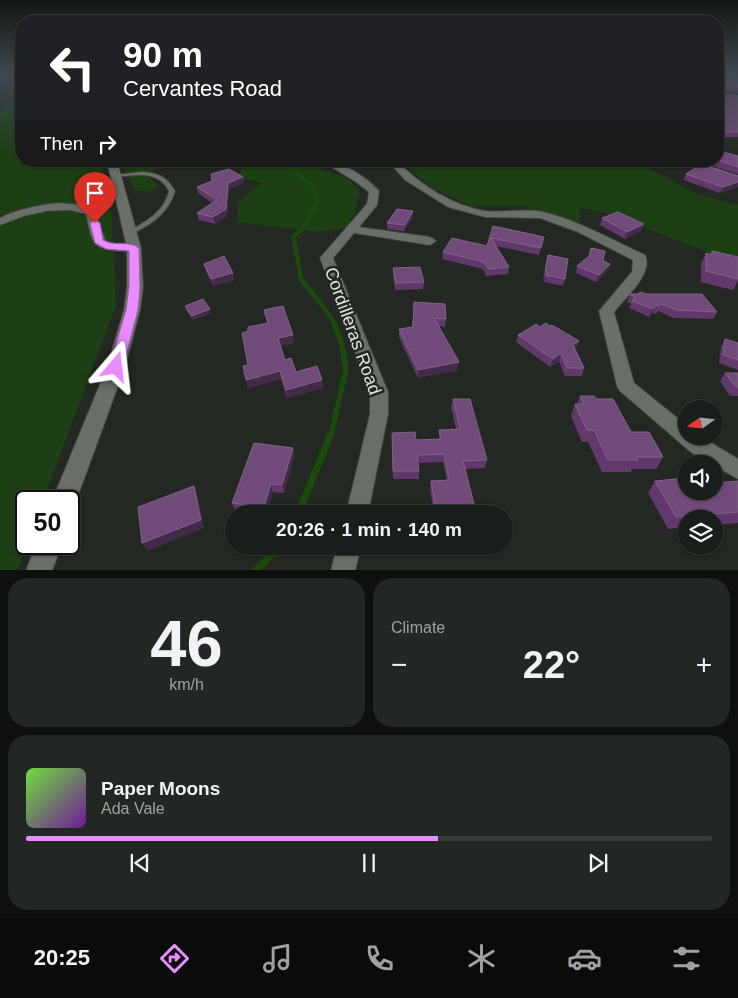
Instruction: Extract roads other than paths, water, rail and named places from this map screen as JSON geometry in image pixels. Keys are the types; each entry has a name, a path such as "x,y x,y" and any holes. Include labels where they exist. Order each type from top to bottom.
{"main road":[{"path":"68,490 116,367 125,336 135,287 133,240 114,168"},
{"path":"39,570 45,555"}],"street":[{"name":"Cordilleras Road","path":"337,167 360,180 374,191 372,205 326,258 379,392 379,414 359,505"},
{"path":"398,167 408,178 452,205 484,214 541,215 582,230 640,258 639,274 606,311 626,386 699,447 738,470"},
{"path":"702,167 738,179"},
{"path":"0,222 16,214 72,206 84,208 91,212 99,241 106,246 133,240"},
{"path":"351,229 430,241"},
{"path":"343,570 347,555"}],"lane":[{"path":"114,168 154,174 164,178 172,191 170,199 161,212 133,240"}],"waterway":[{"path":"288,167 296,173"},
{"path":"294,241 293,237 304,228 317,201 313,186 295,172"},
{"path":"294,240 301,279 331,317 335,327"},
{"path":"331,435 346,369 341,341 335,326"},
{"path":"302,505 331,434"},
{"path":"256,570 272,555"}]}
